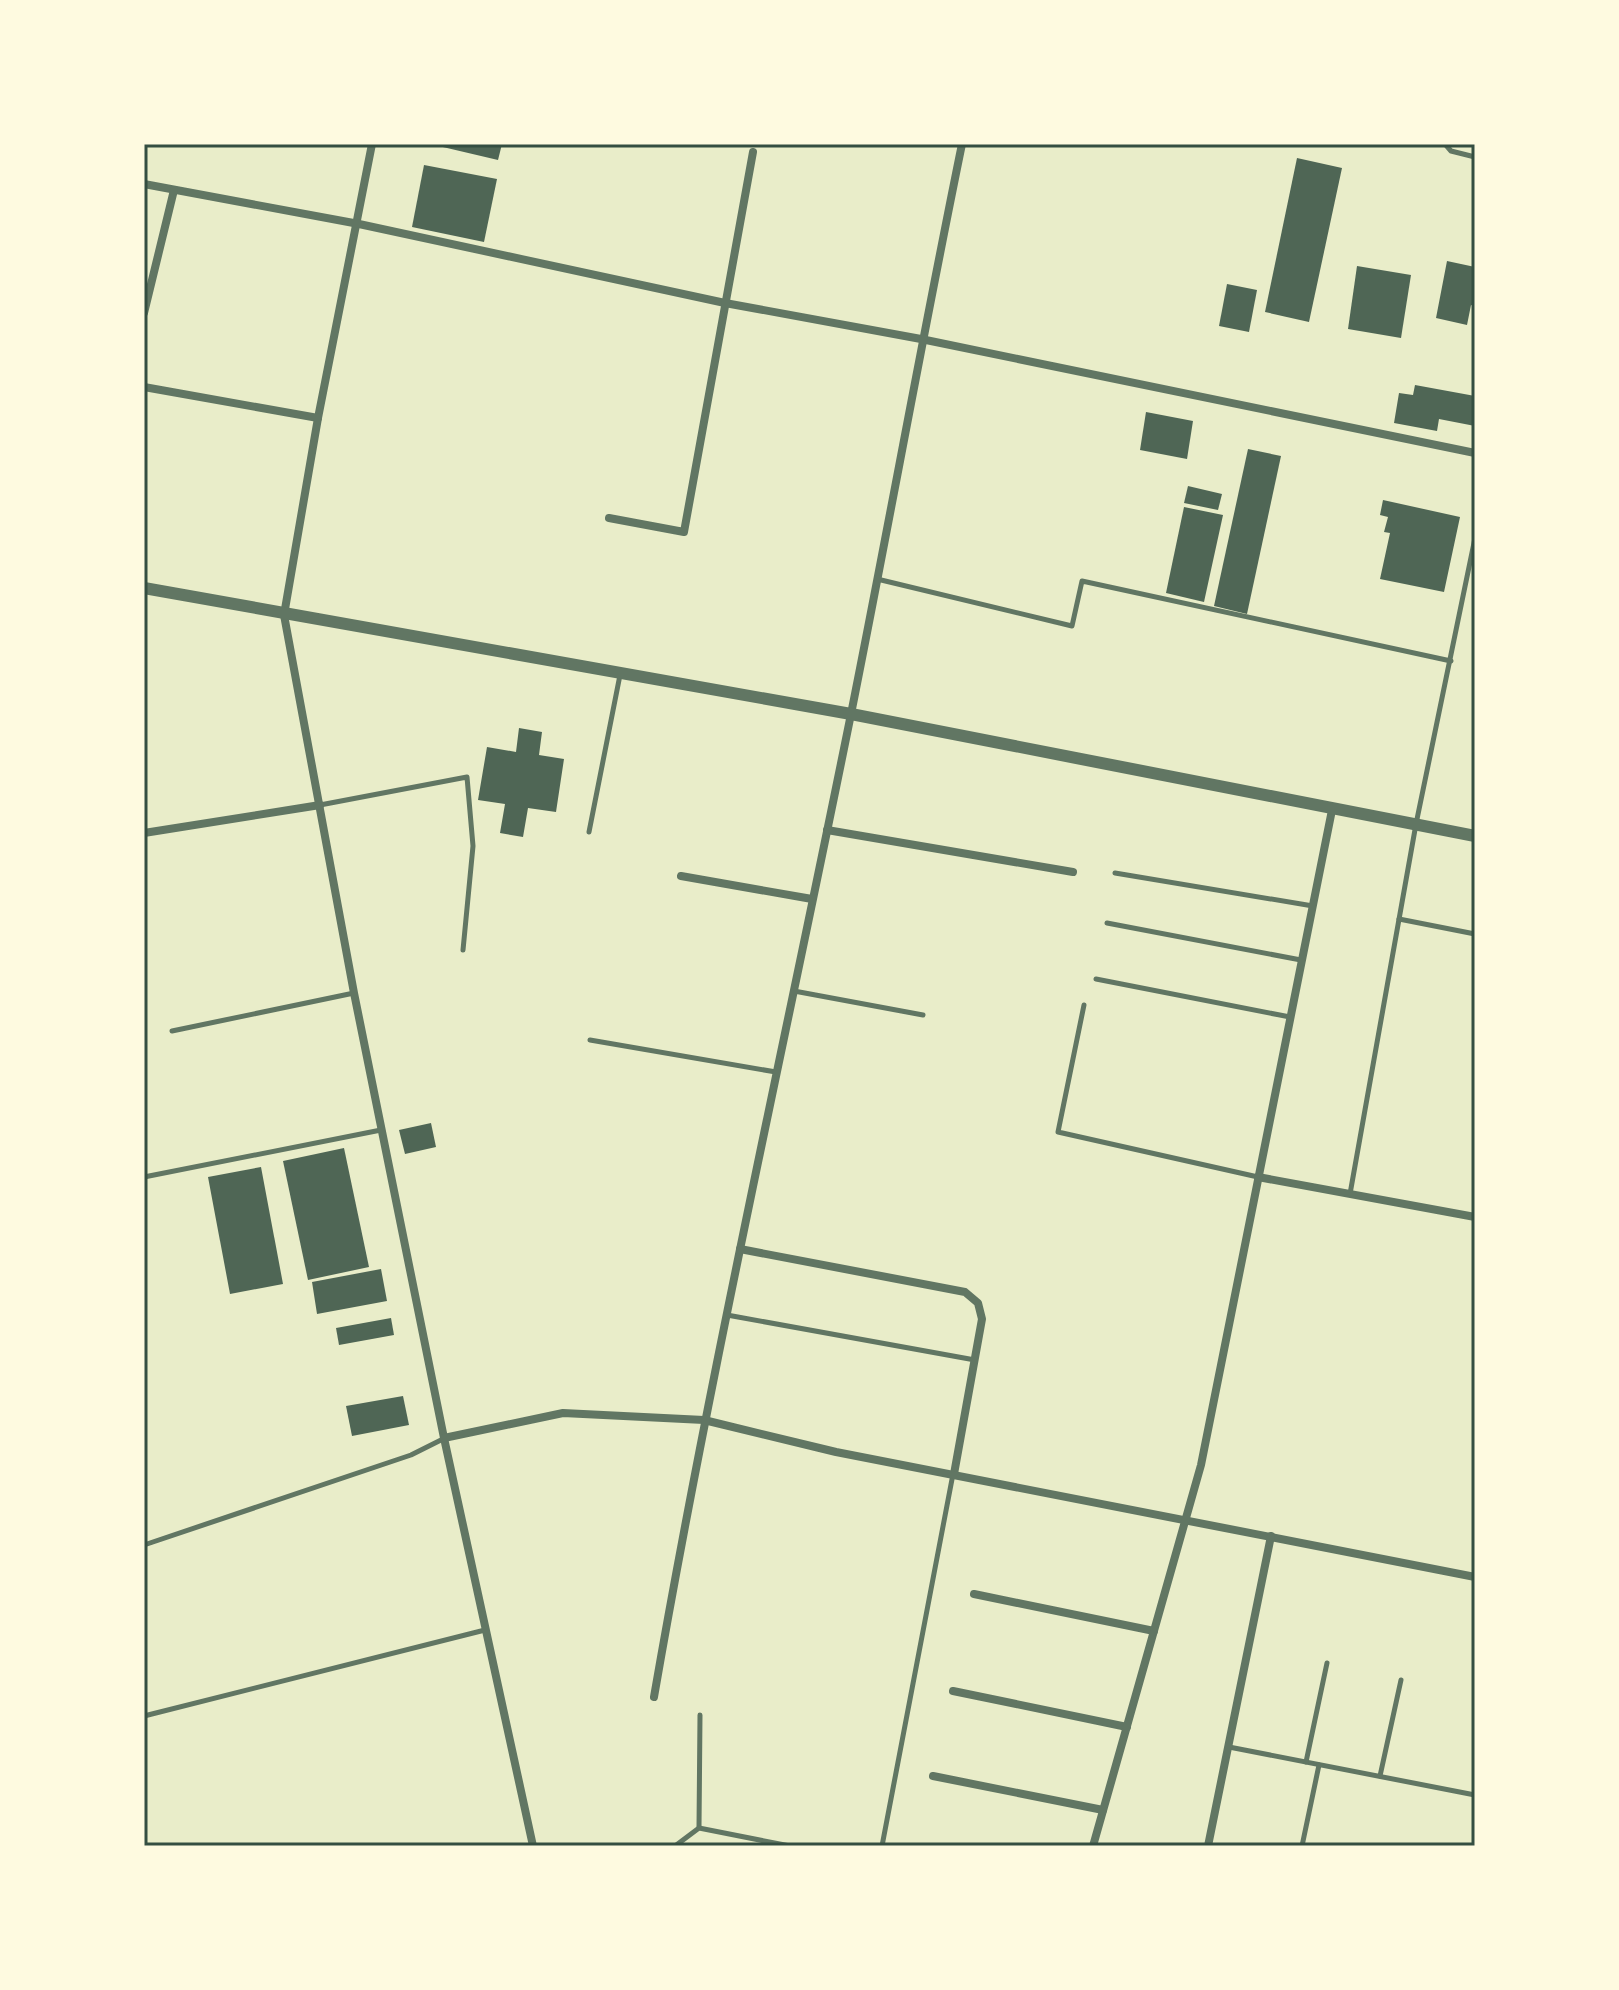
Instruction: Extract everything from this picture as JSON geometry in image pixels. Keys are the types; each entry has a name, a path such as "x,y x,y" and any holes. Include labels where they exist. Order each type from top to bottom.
{"street":[{"path":"372,144 359,224 318,418 284,615 354,993 444,1438 533,1846"},
{"path":"654,1697 704,1420 851,714 921,339 962,144"},
{"path":"609,518 684,532 753,152"},
{"path":"144,184 359,224 725,303 921,339 1475,453"},
{"path":"144,313 174,190"},
{"path":"144,387 318,418"},
{"path":"144,588 851,714 1475,836"},
{"path":"144,833 320,805"},
{"path":"1093,1846 1201,1465 1332,810"},
{"path":"827,830 1073,872"},
{"path":"681,876 812,899"},
{"path":"1258,1177 1475,1217"},
{"path":"740,1249 965,1292 978,1303 982,1319 954,1474"},
{"path":"444,1438 563,1413 704,1420 836,1452 1475,1577"},
{"path":"1208,1846 1271,1536"},
{"path":"974,1594 1154,1631"},
{"path":"953,1691 1127,1727"},
{"path":"933,1776 1103,1810"}],"lane":[{"path":"1445,144 1451,151 1475,157"},
{"path":"1349,1195 1416,824 1475,538"},
{"path":"877,579 1072,626 1082,581 1451,661"},
{"path":"589,832 620,674"},
{"path":"320,805 467,777 473,846 463,950"},
{"path":"1115,873 1313,906"},
{"path":"1399,919 1475,934"},
{"path":"1107,923 1301,960"},
{"path":"1096,979 1290,1017"},
{"path":"793,991 923,1015"},
{"path":"172,1031 354,993"},
{"path":"1084,1005 1058,1132 1258,1177"},
{"path":"590,1040 776,1072"},
{"path":"144,1177 382,1130"},
{"path":"726,1315 975,1360"},
{"path":"144,1545 411,1455 444,1438"},
{"path":"882,1846 954,1474"},
{"path":"144,1716 485,1630"},
{"path":"1306,1762 1327,1663"},
{"path":"1380,1776 1401,1680"},
{"path":"699,1828 700,1715"},
{"path":"1228,1747 1475,1795"},
{"path":"1302,1846 1319,1765"},
{"path":"675,1846 699,1828 790,1846"}],"building":[{"path":"430,144 502,144 498,160"},
{"path":"1297,158 1342,168 1309,322 1265,312"},
{"path":"424,165 497,179 484,242 412,227"},
{"path":"1447,261 1475,267 1475,306 1471,305 1467,325 1436,318"},
{"path":"1357,266 1411,275 1401,338 1348,329"},
{"path":"1227,284 1257,290 1249,332 1219,326"},
{"path":"1415,385 1475,396 1475,426 1439,419 1437,431 1394,423 1399,393 1413,395"},
{"path":"1146,412 1193,421 1187,459 1140,450"},
{"path":"1248,449 1281,456 1247,614 1214,606"},
{"path":"1188,486 1222,494 1218,510 1184,503"},
{"path":"1383,500 1460,517 1444,592 1380,579 1390,533 1384,532 1388,517 1380,515"},
{"path":"1184,507 1223,515 1204,602 1166,593"},
{"path":"519,728 542,732 539,755 564,759 556,812 528,808 523,837 500,833 505,804 478,800 487,747 516,752"},
{"path":"431,1123 436,1147 405,1154 399,1130"},
{"path":"344,1148 369,1267 308,1280 283,1161"},
{"path":"261,1167 283,1284 230,1294 208,1177"},
{"path":"381,1269 387,1301 317,1314 312,1282"},
{"path":"391,1318 394,1335 339,1345 336,1328"},
{"path":"403,1396 409,1425 352,1436 346,1406"}]}
